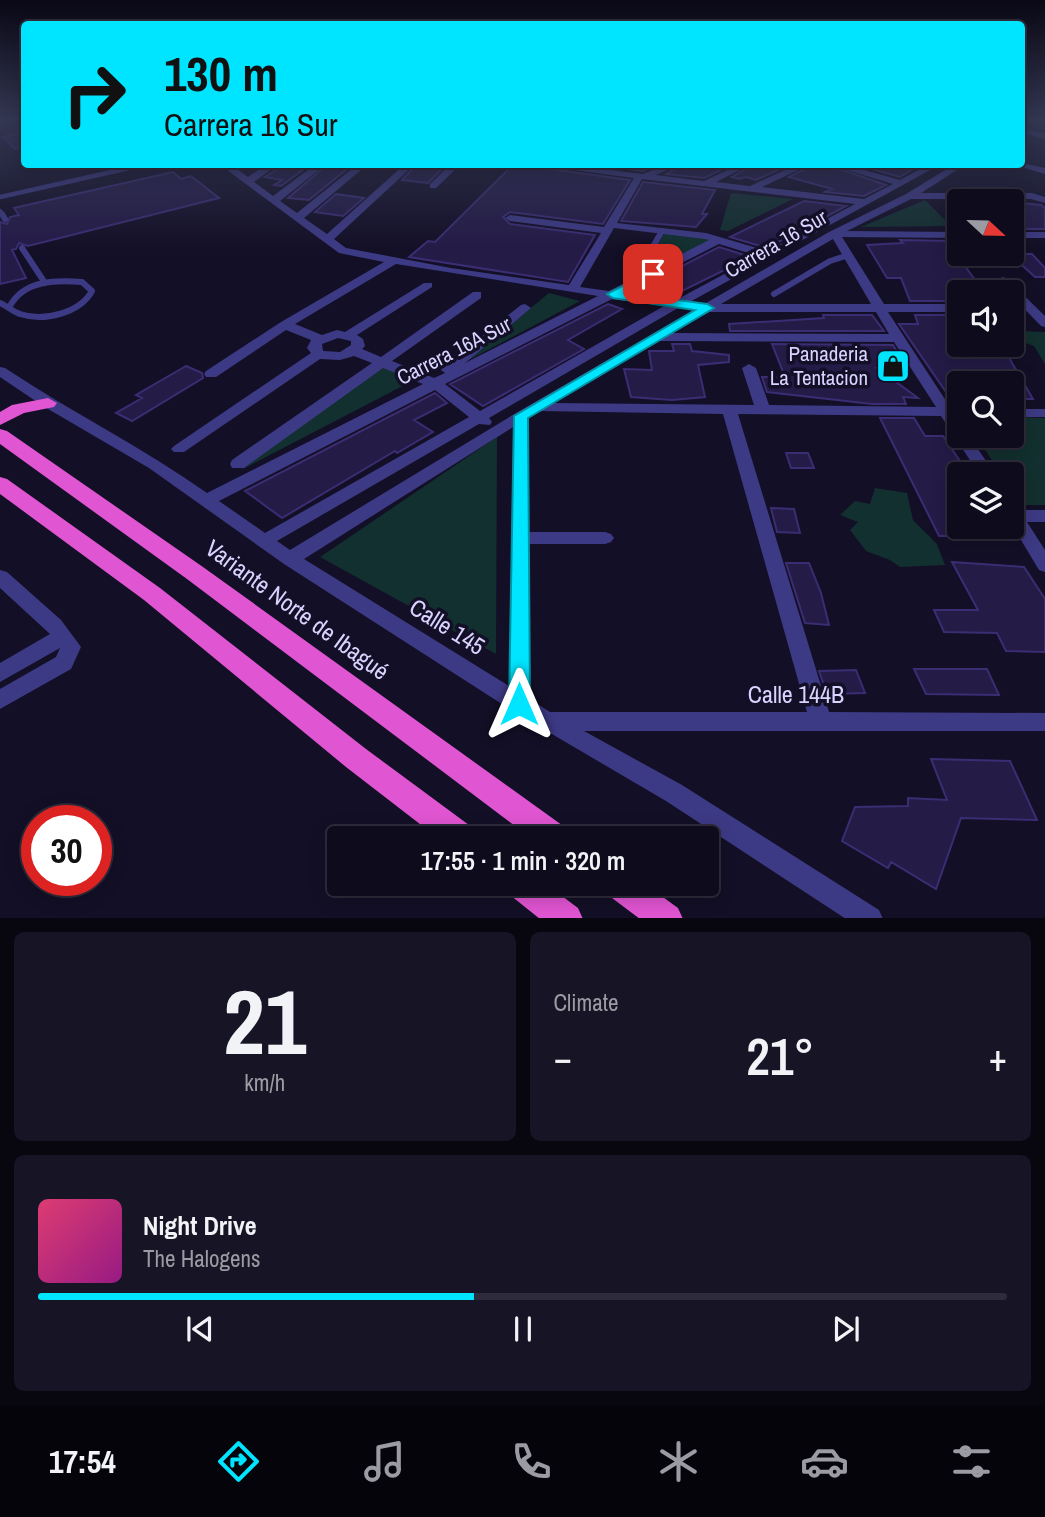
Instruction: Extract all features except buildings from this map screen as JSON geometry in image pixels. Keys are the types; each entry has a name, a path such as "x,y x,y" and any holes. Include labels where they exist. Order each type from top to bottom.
{"highway":[{"path":"0,420 18,410 48,403"},
{"name":"Variante Norte de Ibagué","path":"0,435 195,573 539,826"},
{"path":"0,484 152,594 356,758 446,826"},
{"path":"537,896 566,918"},
{"path":"635,896 666,918"}],"street":[{"path":"1025,166 1045,171"},
{"path":"228,168 343,251 392,262 707,308 728,323 898,338"},
{"path":"247,182 268,168"},
{"path":"273,201 317,168"},
{"path":"297,218 359,168"},
{"path":"327,240 407,168"},
{"path":"433,186 453,168"},
{"path":"565,168 864,202"},
{"path":"604,173 616,168"},
{"path":"573,289 642,177 666,168"},
{"path":"704,184 739,168"},
{"path":"751,190 798,168"},
{"path":"846,168 901,183"},
{"name":"Carrera 16 Sur","path":"264,541 677,304 929,168"},
{"name":"Carrera 16 Sur","path":"290,559 496,434 521,416 834,234 909,196 955,168"},
{"path":"909,196 1044,199"},
{"path":"510,218 662,231 720,239 767,256"},
{"path":"834,234 947,235"},
{"path":"834,234 898,338 947,404"},
{"path":"1024,235 1045,235"},
{"name":"Carrera 16A Sur","path":"206,500 720,239"},
{"path":"211,374 285,325 392,262"},
{"path":"349,335 428,285"},
{"path":"238,464 477,295"},
{"path":"1024,302 1045,323"},
{"path":"442,381 447,371 525,308"},
{"path":"657,337 728,323 880,308 947,308"},
{"path":"1024,308 1045,308"},
{"path":"178,449 319,347 337,334 357,339 358,346 354,351 341,356 319,347 285,325"},
{"path":"354,351 442,381 496,434"},
{"path":"749,368 763,410"},
{"name":"Calle 145","path":"0,371 48,403 155,464 290,559 519,704 674,793 868,918"},
{"path":"539,407 947,412"},
{"path":"729,409 821,722"},
{"path":"1024,413 1045,413"},
{"path":"519,704 521,416"},
{"path":"1024,515 1045,516"},
{"path":"1024,532 1045,565"},
{"path":"520,538 605,538"},
{"path":"0,577 63,636 71,647 64,663 0,701"},
{"path":"0,673 63,636"},
{"name":"Calle 144B","path":"547,721 1045,722"}],"lane":[{"path":"0,197 129,168"},
{"path":"0,211 5,219"},
{"path":"631,285 662,231"},
{"path":"22,248 45,283"},
{"path":"774,294 830,261 849,256"},
{"path":"0,303 10,306 21,315 46,316 84,303 92,291 89,286 71,281 45,283 20,293 10,306"}],"green space":[{"path":"731,193 793,199 728,231 720,230"},
{"path":"925,200 947,222 947,226 861,227"},
{"path":"665,233 712,239 639,276"},
{"path":"549,293 580,301 465,362"},
{"path":"1024,331 1045,332 1045,364 1034,346 1024,342"},
{"path":"382,363 416,379 241,470"},
{"path":"1024,417 1045,418 1045,505 1024,505 1024,462 993,462 984,448 1024,448"},
{"path":"497,437 496,654 320,557"},
{"path":"875,488 907,493 913,520 937,544 945,565 900,567 866,551 850,530 858,522 840,515 855,501 870,504"}],"place":[{"name":"Panaderia La Tentacion","path":"893,366"}],"route":[{"path":"519,704 521,416 707,308 613,294 653,274"}]}
